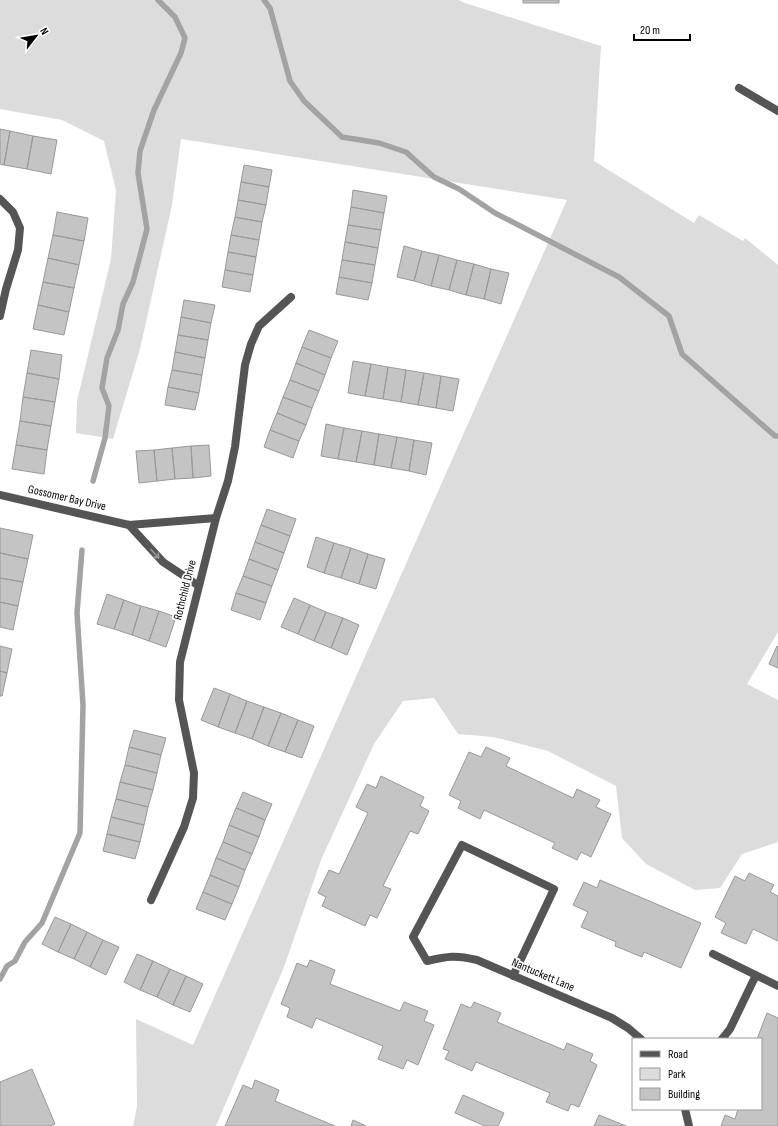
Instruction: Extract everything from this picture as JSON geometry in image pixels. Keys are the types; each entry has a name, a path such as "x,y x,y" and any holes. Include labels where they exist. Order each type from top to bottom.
{"street":[{"path":"739,88 778,111"},
{"path":"0,199 13,212 20,228 18,250 6,289 0,316"},
{"name":"Rothchild Drive","path":"151,900 184,827 193,798 194,773 179,700 180,662 216,518 228,481 235,447 245,365 251,344 259,326 292,297"},
{"name":"Gossomer Bay Drive","path":"0,495 129,525 216,518"},
{"path":"129,525 162,562 199,586"},
{"name":"Nantuckett Lane","path":"513,976 554,889 462,845 413,937 427,961 445,957 461,956 477,960 513,976 612,1018 628,1028 640,1038"},
{"path":"713,954 778,986"},
{"path":"723,1038 730,1029 756,975"},
{"path":"685,1110 689,1126"}],"green space":[{"path":"0,0 459,0 601,46 594,161 694,223 699,215 743,241 745,238 778,265 778,632 747,684 778,700 778,842 742,854 720,888 695,890 646,864 622,838 616,786 548,751 493,737 458,734 434,698 403,701 374,744 321,860 284,967 216,1126 133,1126 137,1106 136,1019 193,1045 567,200 181,139 172,205 140,349 113,439 76,433 77,401 111,259 116,190 104,141 62,120 0,109"}],"building":[{"path":"523,0 559,0 559,3 523,3"},
{"path":"0,129 10,131 4,165 0,164"},
{"path":"10,131 33,136 27,169 4,165"},
{"path":"33,136 57,140 51,174 27,169"},
{"path":"244,165 272,170 269,187 241,182"},
{"path":"241,182 269,187 266,205 238,200"},
{"path":"353,190 387,196 384,213 351,207"},
{"path":"238,200 266,205 262,222 235,217"},
{"path":"351,207 384,213 381,230 348,225"},
{"path":"57,212 88,218 84,241 53,235"},
{"path":"235,217 262,222 259,240 231,235"},
{"path":"348,225 381,230 378,248 345,242"},
{"path":"53,235 84,241 79,265 48,258"},
{"path":"231,235 259,240 256,257 228,252"},
{"path":"345,242 378,248 375,265 342,260"},
{"path":"404,246 422,251 414,281 397,277"},
{"path":"422,251 439,255 431,286 414,281"},
{"path":"228,252 256,257 253,275 225,270"},
{"path":"439,255 457,260 449,290 431,286"},
{"path":"48,258 79,265 74,288 43,282"},
{"path":"342,260 375,265 372,283 339,277"},
{"path":"457,260 474,264 466,295 449,290"},
{"path":"474,264 491,269 484,299 466,295"},
{"path":"491,269 509,273 501,304 484,299"},
{"path":"225,270 253,275 250,292 222,287"},
{"path":"339,277 372,283 368,300 336,294"},
{"path":"43,282 74,288 69,312 38,305"},
{"path":"184,300 215,305 211,323 181,317"},
{"path":"38,305 69,312 64,335 33,329"},
{"path":"181,317 211,323 208,340 178,335"},
{"path":"309,330 338,341 331,358 302,347"},
{"path":"178,335 208,340 205,358 175,352"},
{"path":"302,347 331,358 325,375 296,363"},
{"path":"31,350 62,355 59,379 27,373"},
{"path":"175,352 205,358 202,375 172,370"},
{"path":"353,361 371,364 365,396 348,393"},
{"path":"296,363 325,375 319,391 290,380"},
{"path":"371,364 388,367 383,399 365,396"},
{"path":"388,367 406,370 401,402 383,399"},
{"path":"172,370 202,375 199,393 168,387"},
{"path":"406,370 424,373 418,405 401,402"},
{"path":"27,373 59,379 55,402 23,397"},
{"path":"424,373 441,376 436,408 418,405"},
{"path":"441,376 459,379 453,411 436,408"},
{"path":"290,380 319,391 312,408 283,397"},
{"path":"168,387 199,393 195,410 165,405"},
{"path":"23,397 55,402 51,426 20,421"},
{"path":"283,397 312,408 306,425 277,413"},
{"path":"277,413 306,425 299,441 270,430"},
{"path":"20,421 51,426 47,450 16,445"},
{"path":"326,424 344,428 338,459 321,456"},
{"path":"344,428 362,431 356,462 338,459"},
{"path":"270,430 299,441 293,458 264,447"},
{"path":"362,431 379,434 374,465 356,462"},
{"path":"379,434 397,437 391,468 374,465"},
{"path":"397,437 414,440 409,471 391,468"},
{"path":"414,440 432,443 426,475 409,471"},
{"path":"16,445 47,450 44,474 12,469"},
{"path":"209,445 211,476 193,478 191,446"},
{"path":"191,446 193,478 175,479 172,448"},
{"path":"172,448 175,479 157,481 154,450"},
{"path":"154,450 157,481 139,483 136,451"},
{"path":"267,509 296,519 290,536 261,525"},
{"path":"261,525 290,536 284,553 255,542"},
{"path":"0,528 33,535 28,559 0,553"},
{"path":"316,537 334,543 324,573 307,567"},
{"path":"255,542 284,553 278,570 249,559"},
{"path":"334,543 351,548 341,578 324,573"},
{"path":"351,548 368,554 359,584 341,578"},
{"path":"0,553 28,559 23,582 0,578"},
{"path":"368,554 385,559 376,589 359,584"},
{"path":"249,559 278,570 272,586 243,576"},
{"path":"243,576 272,586 266,603 236,593"},
{"path":"0,578 23,582 18,606 0,602"},
{"path":"236,593 266,603 260,620 231,610"},
{"path":"107,594 124,600 114,629 97,624"},
{"path":"294,598 310,605 298,634 281,627"},
{"path":"124,600 141,606 132,635 114,629"},
{"path":"0,602 18,606 13,630 0,627"},
{"path":"310,605 326,612 314,641 298,634"},
{"path":"141,606 159,611 149,641 132,635"},
{"path":"159,611 176,617 166,647 149,641"},
{"path":"326,612 343,618 331,648 314,641"},
{"path":"343,618 359,625 347,655 331,648"},
{"path":"0,646 12,649 7,673 0,671"},
{"path":"777,646 778,647 778,668 769,664"},
{"path":"0,671 7,673 2,696 0,696"},
{"path":"214,688 230,694 218,727 201,720"},
{"path":"230,694 247,701 235,733 218,727"},
{"path":"247,701 264,707 252,739 235,733"},
{"path":"264,707 281,713 268,746 252,739"},
{"path":"281,713 298,720 285,752 268,746"},
{"path":"298,720 314,726 302,758 285,752"},
{"path":"134,730 166,738 161,755 129,747"},
{"path":"129,747 161,755 157,773 125,765"},
{"path":"486,747 510,758 506,766 573,798 577,789 600,800 596,807 611,814 591,857 581,852 577,860 552,848 555,843 484,810 480,819 458,808 461,801 449,795 469,752 481,757"},
{"path":"125,765 157,773 153,790 120,782"},
{"path":"381,776 424,797 420,806 429,811 418,834 410,831 383,886 391,889 377,918 370,915 365,926 322,906 326,897 318,893 329,870 339,874 368,813 356,807 367,784 376,788"},
{"path":"120,782 153,790 148,807 116,799"},
{"path":"243,792 272,804 265,820 236,808"},
{"path":"116,799 148,807 144,825 111,817"},
{"path":"236,808 265,820 259,837 229,825"},
{"path":"111,817 144,825 140,842 107,834"},
{"path":"229,825 259,837 252,854 223,842"},
{"path":"107,834 140,842 135,859 103,851"},
{"path":"223,842 252,854 245,870 216,858"},
{"path":"216,858 245,870 239,887 210,875"},
{"path":"749,873 774,885 770,892 778,896 778,941 753,929 746,944 721,933 726,923 715,917 735,876 745,881"},
{"path":"210,875 239,887 232,904 203,892"},
{"path":"600,880 701,923 681,968 644,952 642,957 615,946 616,942 581,927 588,912 573,905 584,882 597,888"},
{"path":"203,892 232,904 225,920 196,909"},
{"path":"55,917 71,924 58,952 42,944"},
{"path":"71,924 87,932 74,959 58,952"},
{"path":"87,932 103,940 90,967 74,959"},
{"path":"103,940 119,947 106,975 90,967"},
{"path":"137,954 153,961 140,990 124,982"},
{"path":"310,960 335,970 330,984 400,1011 404,1002 428,1011 424,1021 434,1025 418,1065 407,1060 403,1069 378,1059 383,1046 316,1018 312,1028 287,1017 290,1008 281,1004 297,963 307,967"},
{"path":"153,961 170,969 157,997 140,990"},
{"path":"170,969 186,976 173,1005 157,997"},
{"path":"186,976 203,984 190,1012 173,1005"},
{"path":"474,1002 501,1013 497,1022 564,1050 567,1043 593,1054 590,1061 597,1065 579,1107 571,1104 568,1111 546,1102 550,1093 476,1062 472,1071 445,1059 449,1051 443,1049 461,1004 471,1008"},
{"path":"767,1013 778,1018 778,1126 721,1126 725,1115 735,1119 738,1110 762,1110 762,1038 757,1038"},
{"path":"32,1069 55,1124 50,1126 0,1126 0,1082"},
{"path":"255,1080 279,1090 275,1101 335,1126 225,1126 243,1085 252,1089"},
{"path":"463,1095 504,1113 498,1126 485,1126 455,1113"},
{"path":"599,1115 626,1126 594,1126"},
{"path":"353,1120 366,1126 351,1126"}],"waterway":[{"path":"93,481 105,438 109,406 102,388 107,358 118,330 123,304 133,282 147,229 138,173 140,151 154,110 181,53 185,38 175,17 158,0"},
{"path":"264,0 270,8 290,81 304,101 342,137 379,143 406,152 434,177 459,189 495,213 619,277 669,316 682,354 775,436 778,436"},
{"path":"0,979 7,966 15,961 25,942 42,923 80,833 83,705 77,613 82,550"}]}
